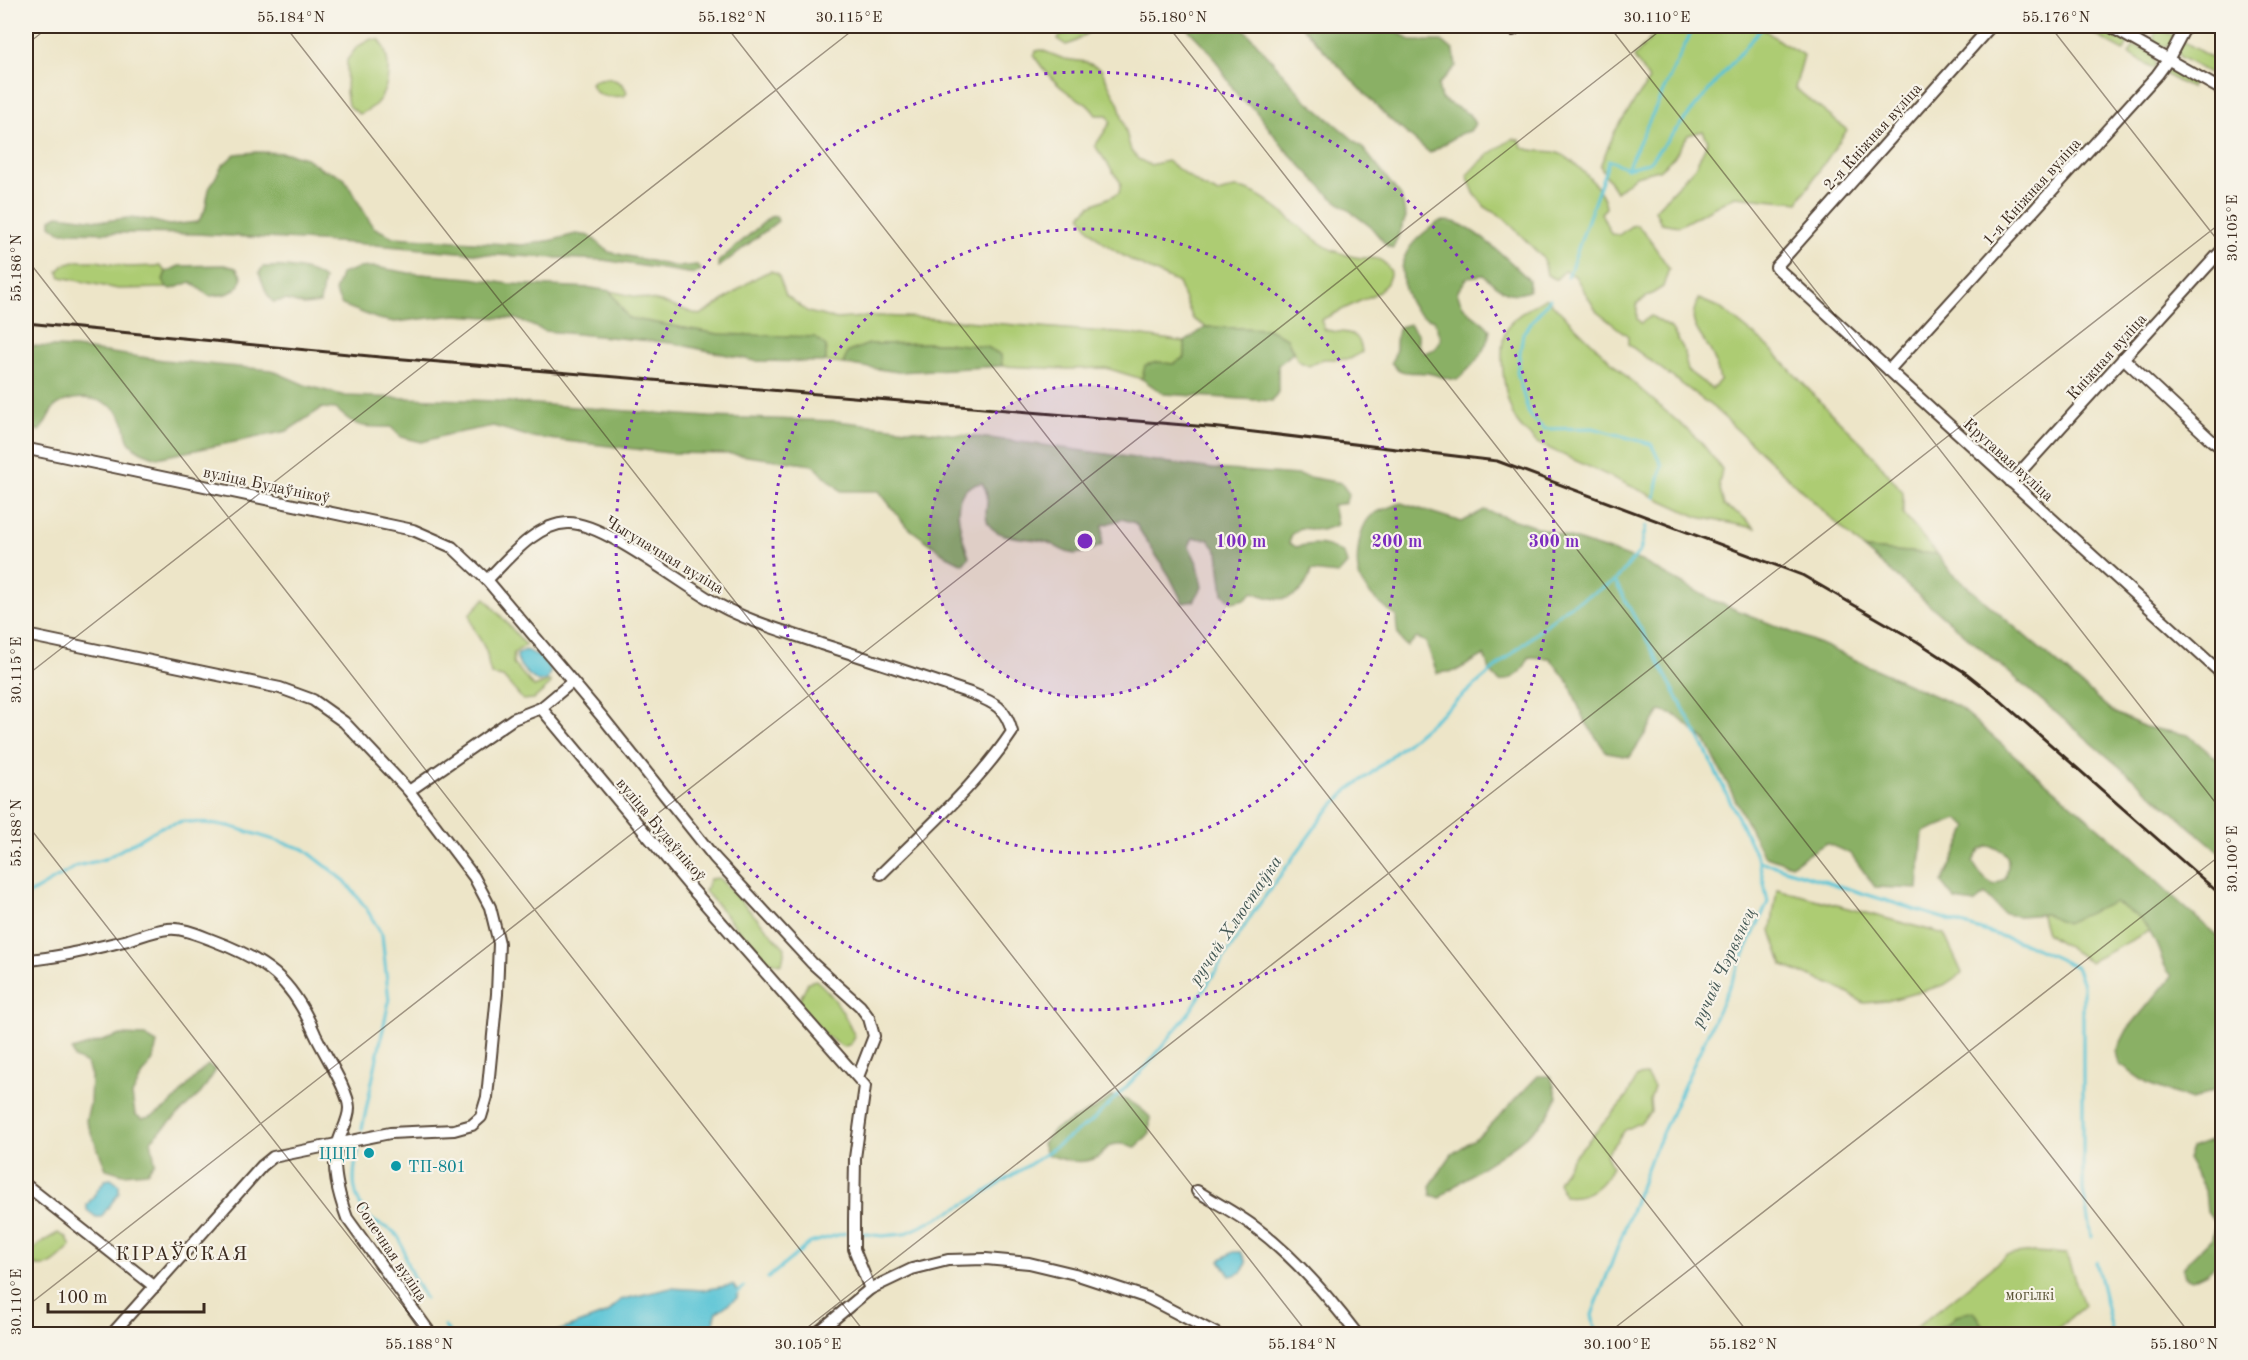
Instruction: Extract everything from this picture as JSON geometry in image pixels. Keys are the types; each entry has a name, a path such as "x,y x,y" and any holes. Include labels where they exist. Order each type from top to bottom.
{"street":[{"name":"2-я Кніжная вуліца","path":"1776,267 1991,26"},
{"path":"2109,26 2223,90"},
{"name":"1-я Кніжная вуліца","path":"1889,370 2142,92 2168,60 2186,26"},
{"name":"Кніжная вуліца","path":"2011,482 2223,250"},
{"name":"Кругавая вуліца","path":"1776,267 2223,674"},
{"path":"2123,358 2223,448"},
{"name":"вуліца Будаўнікоў","path":"26,450 413,530 452,547 487,580"},
{"name":"Чыгуначная вуліца","path":"487,580 513,553 553,525 568,523 586,525 630,549 720,606 776,629 996,703 1008,718 1012,732 982,773 881,874"},
{"path":"487,580 604,719 714,857 812,963 860,1006 870,1018 874,1036 862,1082 855,1158 854,1240 854,1249 870,1289"},
{"path":"26,635 280,688 313,700 356,733 409,791 474,877 490,908 499,943 497,994 487,1097 481,1117 466,1128 390,1133 273,1157 262,1166 112,1335"},
{"path":"409,791 513,719 541,708 572,682"},
{"name":"вуліца Будаўнікоў","path":"541,708 692,889 862,1082"},
{"name":"Сонечная вуліца","path":"26,960 80,950 170,928 198,935 239,950 272,969 294,994 342,1087 349,1108 345,1127 337,1144 336,1177 339,1198 347,1218 431,1335"},
{"path":"26,1185 155,1287"},
{"path":"1197,1191 1256,1228 1332,1302 1357,1335"},
{"path":"816,1335 870,1289 912,1269 948,1260 986,1259 1029,1263 1075,1274 1148,1298 1217,1335"}],"green space":[{"path":"1074,26 1108,26 1089,32 1077,41 1066,45 1057,39"},
{"path":"1185,26 1242,26 1304,98 1362,147 1401,196 1406,217 1393,248 1387,246 1371,227 1330,196 1284,148 1255,110 1239,98 1211,53"},
{"path":"1301,26 1388,26 1412,41 1442,41 1454,51 1456,66 1438,85 1441,99 1469,114 1475,124 1470,131 1460,134 1430,153 1387,117"},
{"path":"1662,26 1759,26 1804,55 1795,88 1847,130 1798,202 1735,196 1679,226 1661,223 1655,210 1695,167 1708,141 1703,131 1688,135 1674,157 1659,170 1635,176 1616,192 1600,166 1615,131 1649,80 1634,57"},
{"path":"1892,26 1937,26 1936,30 1916,33"},
{"path":"2100,26 2126,40 2128,43 2124,51 2090,32 2094,27"},
{"path":"2159,28 2177,38 2169,45 2157,44 2154,42 2154,36"},
{"path":"371,39 380,40 385,50 387,83 377,102 359,114 348,105 347,60 357,47"},
{"path":"2181,40 2222,64 2222,80 2180,57 2177,51"},
{"path":"2134,46 2150,53 2155,60 2155,69 2129,54"},
{"path":"1041,50 1064,59 1086,62 1101,69 1119,105 1131,151 1138,159 1150,165 1167,161 1202,186 1217,193 1235,188 1247,190 1273,205 1325,246 1348,256 1376,258 1383,262 1391,272 1387,283 1379,292 1321,320 1324,329 1348,333 1357,338 1362,352 1350,359 1323,359 1309,366 1298,361 1287,338 1268,329 1206,327 1193,319 1178,283 1123,256 1097,237 1081,215 1090,206 1119,193 1121,183 1095,146 1111,122 1107,115 1096,115 1087,105 1055,82 1034,56 1036,51"},
{"path":"2170,69 2176,69 2194,79 2190,88 2164,74"},
{"path":"607,78 622,84 627,93 624,96 609,97 596,92 591,83"},
{"path":"1512,139 1520,140 1522,147 1527,149 1550,151 1565,156 1588,176 1605,201 1606,208 1601,213 1611,234 1619,235 1631,226 1637,225 1645,233 1669,268 1663,287 1637,303 1637,319 1641,323 1651,316 1671,328 1683,348 1688,371 1712,389 1720,380 1713,356 1694,322 1693,316 1699,299 1720,308 1768,346 1865,446 1903,492 1903,514 1937,554 1864,549 1714,408 1628,344 1628,336 1597,312 1575,276 1565,271 1556,279 1547,275 1544,259 1505,219 1485,207 1474,193 1467,175 1488,155"},
{"path":"288,153 306,158 323,170 344,178 373,227 393,237 522,245 576,234 590,236 609,252 678,267 697,265 701,270 695,274 603,260 494,255 351,243 197,234 60,232 51,225 51,219 58,215 105,221 128,218 169,225 198,222 205,210 209,189 222,166 235,154"},
{"path":"776,216 778,221 719,267 718,262 770,217"},
{"path":"1440,221 1454,222 1473,232 1494,247 1529,280 1529,291 1515,294 1504,291 1483,275 1468,277 1457,292 1467,310 1490,330 1486,345 1478,358 1457,380 1427,373 1403,372 1391,362 1395,353 1399,327 1409,324 1418,334 1418,345 1424,353 1435,349 1441,339 1434,320 1422,316 1411,304 1404,287 1402,269 1403,261 1412,244"},
{"path":"78,261 97,261 126,267 160,266 166,272 163,280 167,288 118,289 61,277 58,271 64,265"},
{"path":"224,265 236,268 242,277 234,290 225,294 209,296 191,282 172,289 167,288 163,280 166,272 179,266"},
{"path":"263,267 286,267 318,275 324,279 320,303 304,305 286,300 273,302 267,294 259,273"},
{"path":"375,267 510,284 610,291 628,318 718,334 815,337 826,346 826,362 755,361 672,343 545,331 516,319 456,315 395,322 378,319 342,305 335,292 341,274 358,268"},
{"path":"771,271 778,274 786,295 808,312 837,319 877,316 927,318 1130,334 1185,342 1185,357 1173,364 1158,362 1146,365 1142,379 1106,368 1002,366 1001,355 987,347 945,343 869,344 848,352 843,364 826,362 826,346 718,334 628,318 610,291 661,302 699,315 752,280"},
{"path":"1546,298 1631,381 1700,441 1722,469 1719,484 1724,506 1741,515 1755,528 1698,517 1537,443 1521,428 1509,403 1506,390 1502,364 1503,339 1513,320"},
{"path":"1206,327 1268,329 1287,338 1293,353 1278,365 1278,392 1272,401 1164,394 1142,379 1145,365 1158,362 1173,364 1185,357 1185,342"},
{"path":"945,343 987,347 1001,355 1002,366 898,372 843,364 848,352 869,344"},
{"path":"33,346 75,348 163,360 271,370 305,385 345,396 495,401 708,417 836,421 1013,441 1213,469 1298,475 1341,483 1349,494 1345,503 1333,505 1337,525 1322,530 1300,528 1292,534 1289,543 1296,547 1315,544 1332,548 1344,554 1347,564 1338,574 1311,571 1302,589 1289,598 1272,598 1253,592 1245,599 1232,602 1223,594 1218,552 1208,539 1193,538 1189,546 1198,565 1202,587 1194,601 1183,603 1169,575 1135,523 1122,519 1103,525 1102,545 1074,554 1049,543 1007,535 992,529 986,518 987,494 982,483 970,486 963,493 959,502 958,513 962,536 969,557 963,564 947,556 906,526 879,491 841,491 813,465 732,454 669,453 531,437 493,426 422,442 401,437 391,427 360,426 336,409 322,408 287,431 157,458 142,452 129,442 123,420 118,412 111,406 93,399 65,401 52,410 39,431 32,428 33,401 26,395 26,348"},
{"path":"1401,503 1462,522 1484,510 1641,561 1712,600 1818,643 1957,706 2111,838 2222,940 2222,1087 2192,1100 2148,1084 2119,1064 2116,1052 2127,1030 2172,976 2165,966 2153,937 2140,919 2114,902 2066,923 2045,914 2019,916 2004,914 1985,894 1974,903 1955,900 1942,883 1968,827 1957,819 1923,832 1918,889 1875,887 1851,854 1826,843 1791,865 1763,855 1706,741 1675,715 1660,711 1630,757 1607,753 1584,720 1569,683 1550,658 1529,657 1518,674 1500,682 1490,671 1484,655 1456,671 1437,673 1426,642 1417,638 1407,646 1403,643 1398,633 1396,616 1369,593 1359,576 1358,548 1367,522 1371,516 1381,510","holes":["1988,846 2005,853 2008,866 2005,879 1994,885 1981,875 1973,861 1980,850"]},
{"path":"1864,549 1937,554 1951,572 2113,712 2145,727 2188,735 2222,763 2222,854"},
{"path":"485,598 526,645 514,653 513,663 534,687 550,681 551,684 534,699 523,700 503,677 492,675 490,672 486,651 474,629 470,614"},
{"path":"2053,871 2119,896 2151,930 2090,962 2046,933 2041,916"},
{"path":"719,878 785,948 782,964 764,960 705,891 710,879"},
{"path":"1777,889 1944,934 1962,973 1944,985 1887,1001 1864,1003 1835,986 1783,966 1771,931"},
{"path":"816,980 829,992 843,1013 855,1037 851,1044 843,1047 825,1035 797,1005 808,982"},
{"path":"121,1035 145,1036 157,1043 153,1060 132,1095 135,1114 142,1119 162,1111 208,1065 216,1070 201,1093 151,1140 155,1162 147,1172 123,1174 106,1169 86,1120 90,1104 91,1076 87,1064 74,1058 72,1050"},
{"path":"1646,1075 1654,1087 1650,1100 1651,1112 1640,1123 1625,1130 1606,1154 1612,1167 1598,1186 1580,1196 1564,1196 1558,1182 1571,1160 1626,1098 1637,1076"},
{"path":"1538,1076 1551,1076 1557,1097 1546,1118 1508,1150 1440,1198 1431,1195 1430,1186 1452,1154 1483,1133"},
{"path":"1112,1096 1133,1103 1150,1117 1150,1133 1136,1147 1114,1144 1098,1157 1079,1162 1046,1154 1042,1144 1055,1129 1094,1109"},
{"path":"2215,1139 2222,1146 2222,1257 2207,1273 2192,1280 2185,1277 2183,1269 2212,1238 2215,1223 2207,1212 2205,1190 2187,1159 2191,1148"},
{"path":"58,1233 66,1237 71,1246 56,1261 40,1266 26,1261 35,1248"},
{"name":"могілкі","path":"2034,1252 2066,1254 2084,1306 2051,1334 1908,1334 2007,1255"},
{"path":"1974,1311 1989,1334 1927,1334 1950,1322 1956,1315"}],"water":[{"path":"525,650 540,657 551,670 547,680 538,682 521,667 517,655"},
{"path":"111,1179 119,1185 119,1193 101,1217 96,1217 87,1210 87,1205 105,1180"},
{"path":"1233,1252 1241,1252 1246,1262 1241,1272 1230,1276 1220,1260"},
{"path":"733,1285 738,1292 737,1298 717,1312 712,1326 705,1334 550,1334 608,1313 620,1300 671,1288 702,1290"}],"waterway":[{"path":"1627,168 1694,26"},
{"name":"ручай Чэрвянец","path":"1568,277 1609,160 1627,168 1648,163 1763,26"},
{"name":"ручай Чэрвянец","path":"1550,299 1523,333 1517,372 1529,415 1544,429 1593,428 1651,444 1662,465 1655,497"},
{"name":"ручай Чэрвянец","path":"1596,1334 1592,1315 1653,1153 1768,902 1759,861 1703,745 1615,581 1640,551 1646,526"},
{"name":"ручай Хлюстаўка","path":"860,1233 882,1236 904,1234 924,1225 971,1201 1035,1161 1092,1121 1146,1067 1191,1010 1253,913 1324,815 1348,790 1369,775 1566,608 1615,581"},
{"name":"ручай Хлюстаўка","path":"26,896 77,866 105,859 161,827 183,821 229,826 304,849 345,881 366,908 382,935 389,1001 362,1129"},
{"path":"1759,861 2026,944 2076,967 2083,984 2083,1190 2091,1237"},
{"name":"ручай Хлюстаўка","path":"359,1150 354,1178 360,1204 372,1220 391,1230 398,1237 410,1270 425,1298"},
{"name":"ручай Хлюстаўка","path":"768,1278 810,1243 845,1233"},
{"path":"2096,1262 2113,1334"},
{"name":"ручай Хлюстаўка","path":"736,1293 744,1287"},
{"name":"ручай Хлюстаўка","path":"444,1326 451,1334"}],"railway":[{"path":"26,323 380,357 1220,428 1497,461 1802,575 1918,642 1966,673 2000,700 2222,896"}],"place":[{"name":"ЦЦП","path":"369,1153"},
{"name":"ТП-801","path":"396,1166"}],"district":[{"name":"КІРАЎСКАЯ","path":"182,1253"}]}
